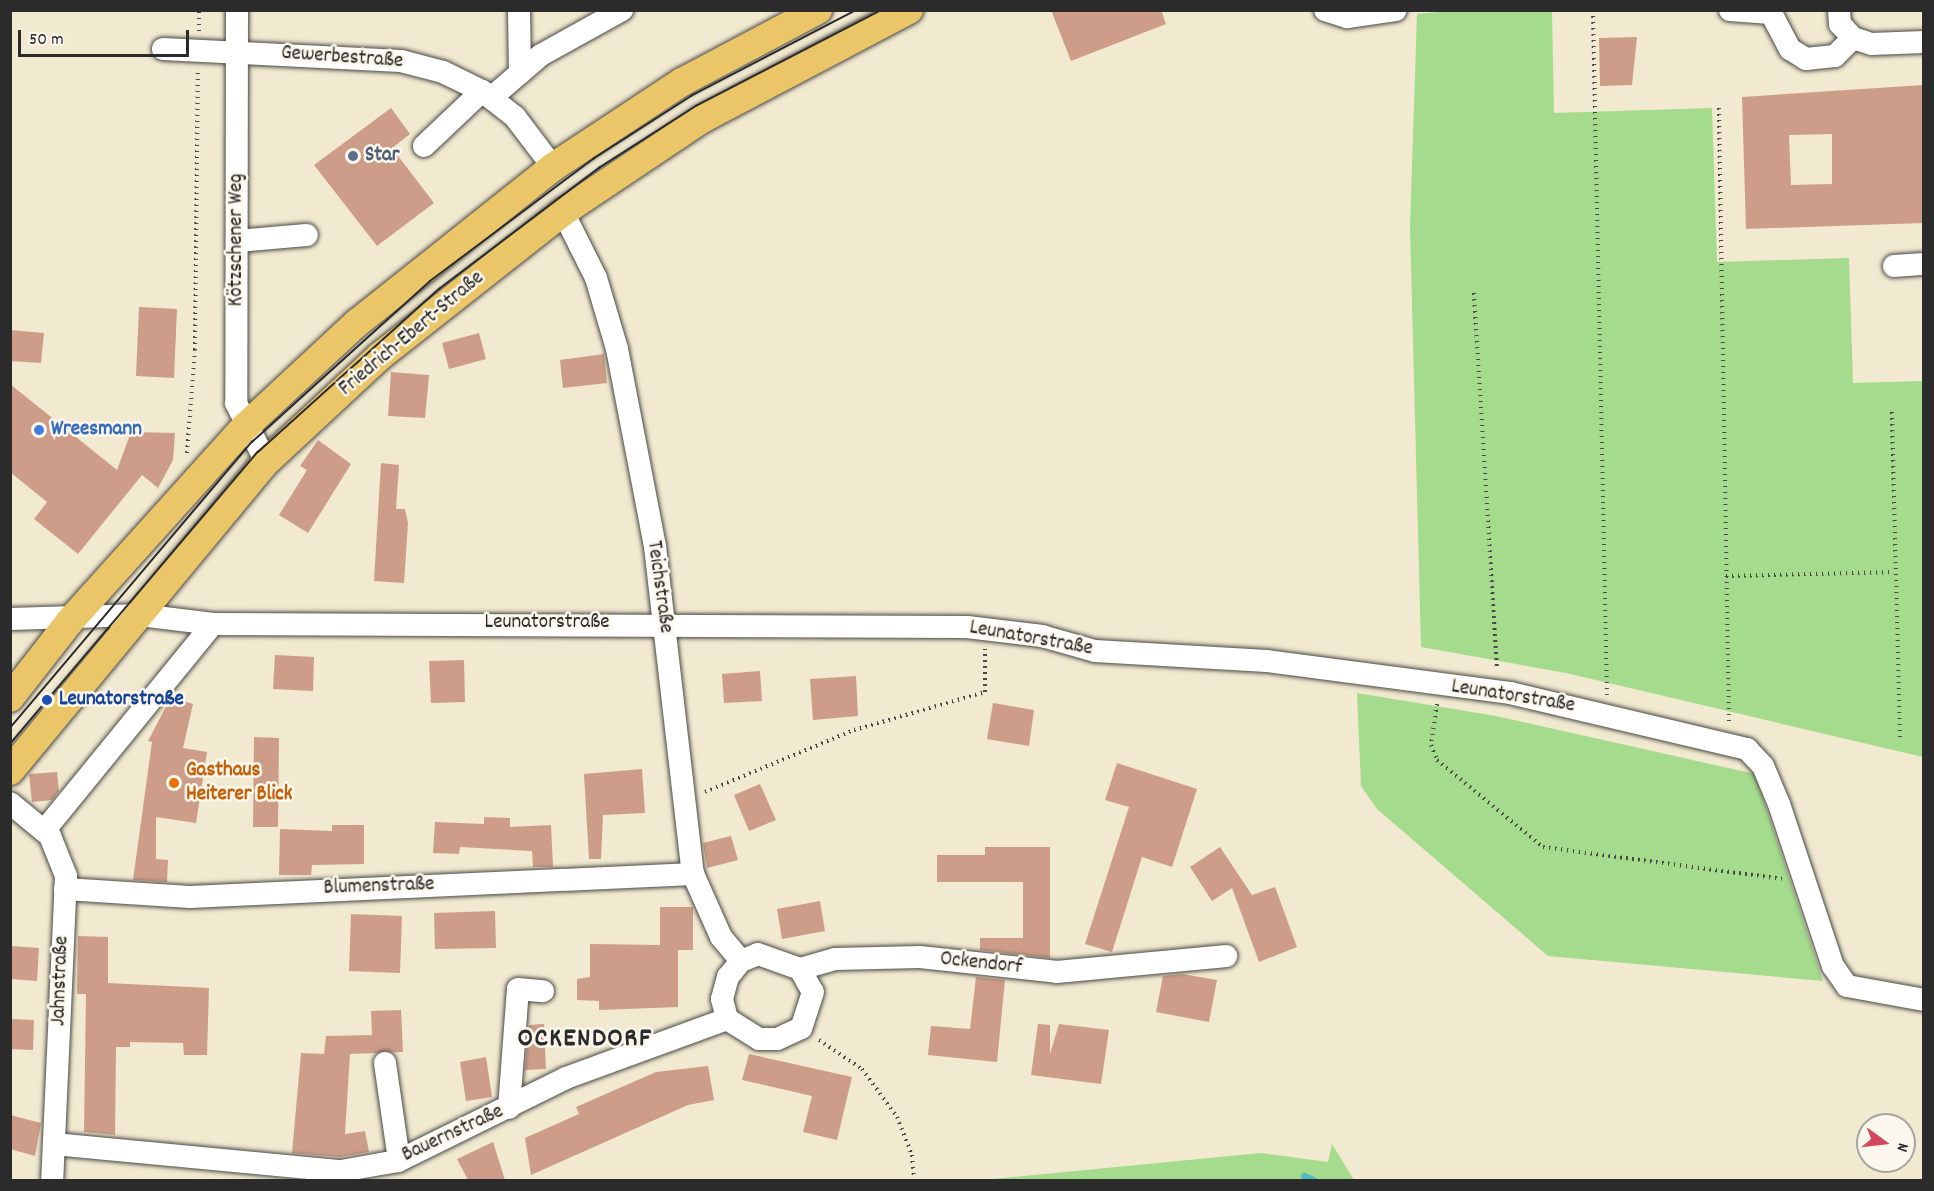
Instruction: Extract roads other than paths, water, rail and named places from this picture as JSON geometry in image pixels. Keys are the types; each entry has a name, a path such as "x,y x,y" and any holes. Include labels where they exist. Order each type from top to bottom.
{"main road":[{"name":"Friedrich-Ebert-Straße","path":"10,698 71,621 245,427 357,323 553,167 682,82 818,10"},
{"name":"Friedrich-Ebert-Straße","path":"10,771 266,462 380,356 563,212 702,119 909,10"}],"street":[{"name":"Kötzschener Weg","path":"237,10 236,403 245,427 266,462"},
{"path":"519,10 520,73"},
{"path":"424,146 486,94 520,73 541,55 622,10"},
{"path":"1325,10 1347,17 1396,10"},
{"path":"1730,10 1773,12 1790,49 1806,59 1835,56 1853,38"},
{"path":"1839,10 1840,24 1853,38 1871,44 1923,42"},
{"name":"Gewerbestraße","path":"164,49 401,61 443,72 486,94 516,117 553,167"},
{"name":"Teichstraße","path":"563,212 596,278 617,349 664,623 693,874 721,937 741,961"},
{"path":"237,241 307,235"},
{"path":"1894,266 1923,264"},
{"name":"Leunatorstraße","path":"10,619 71,621 140,615 213,624 664,623 985,627 1095,651 1267,661 1495,691 1726,740 1747,749 1763,766 1833,966 1847,986 1923,1000"},
{"path":"44,831 213,624"},
{"name":"Jahnstraße","path":"10,803 44,831 62,856 65,889 52,1180"},
{"name":"Blumenstraße","path":"65,889 190,897 693,874"},
{"path":"758,954 800,969 813,993 801,1028 777,1040 759,1039 728,1019 722,999 728,977 741,961 758,954"},
{"name":"Ockendorf","path":"800,969 835,959 920,957 1057,972 1226,956"},
{"path":"509,1108 518,989 543,991"},
{"name":"Bauernstraße","path":"54,1144 341,1171 399,1160 509,1108 566,1078 728,1019"},
{"path":"385,1063 399,1160"}],"waterway":[{"path":"1304,1176 1313,1180"}],"tram line":[{"path":"10,728 252,442 430,281 593,159 691,96 856,10"},
{"path":"10,744 258,452 439,289 599,168 696,106 881,10"}],"place":[{"name":"Star","path":"353,156"},
{"name":"Wreesmann","path":"39,430"},
{"name":"Leunatorstraße","path":"47,700"},
{"name":"Gasthaus Heiterer Blick","path":"174,783"}],"district":[{"name":"OCKENDORF","path":"585,1040"}]}
